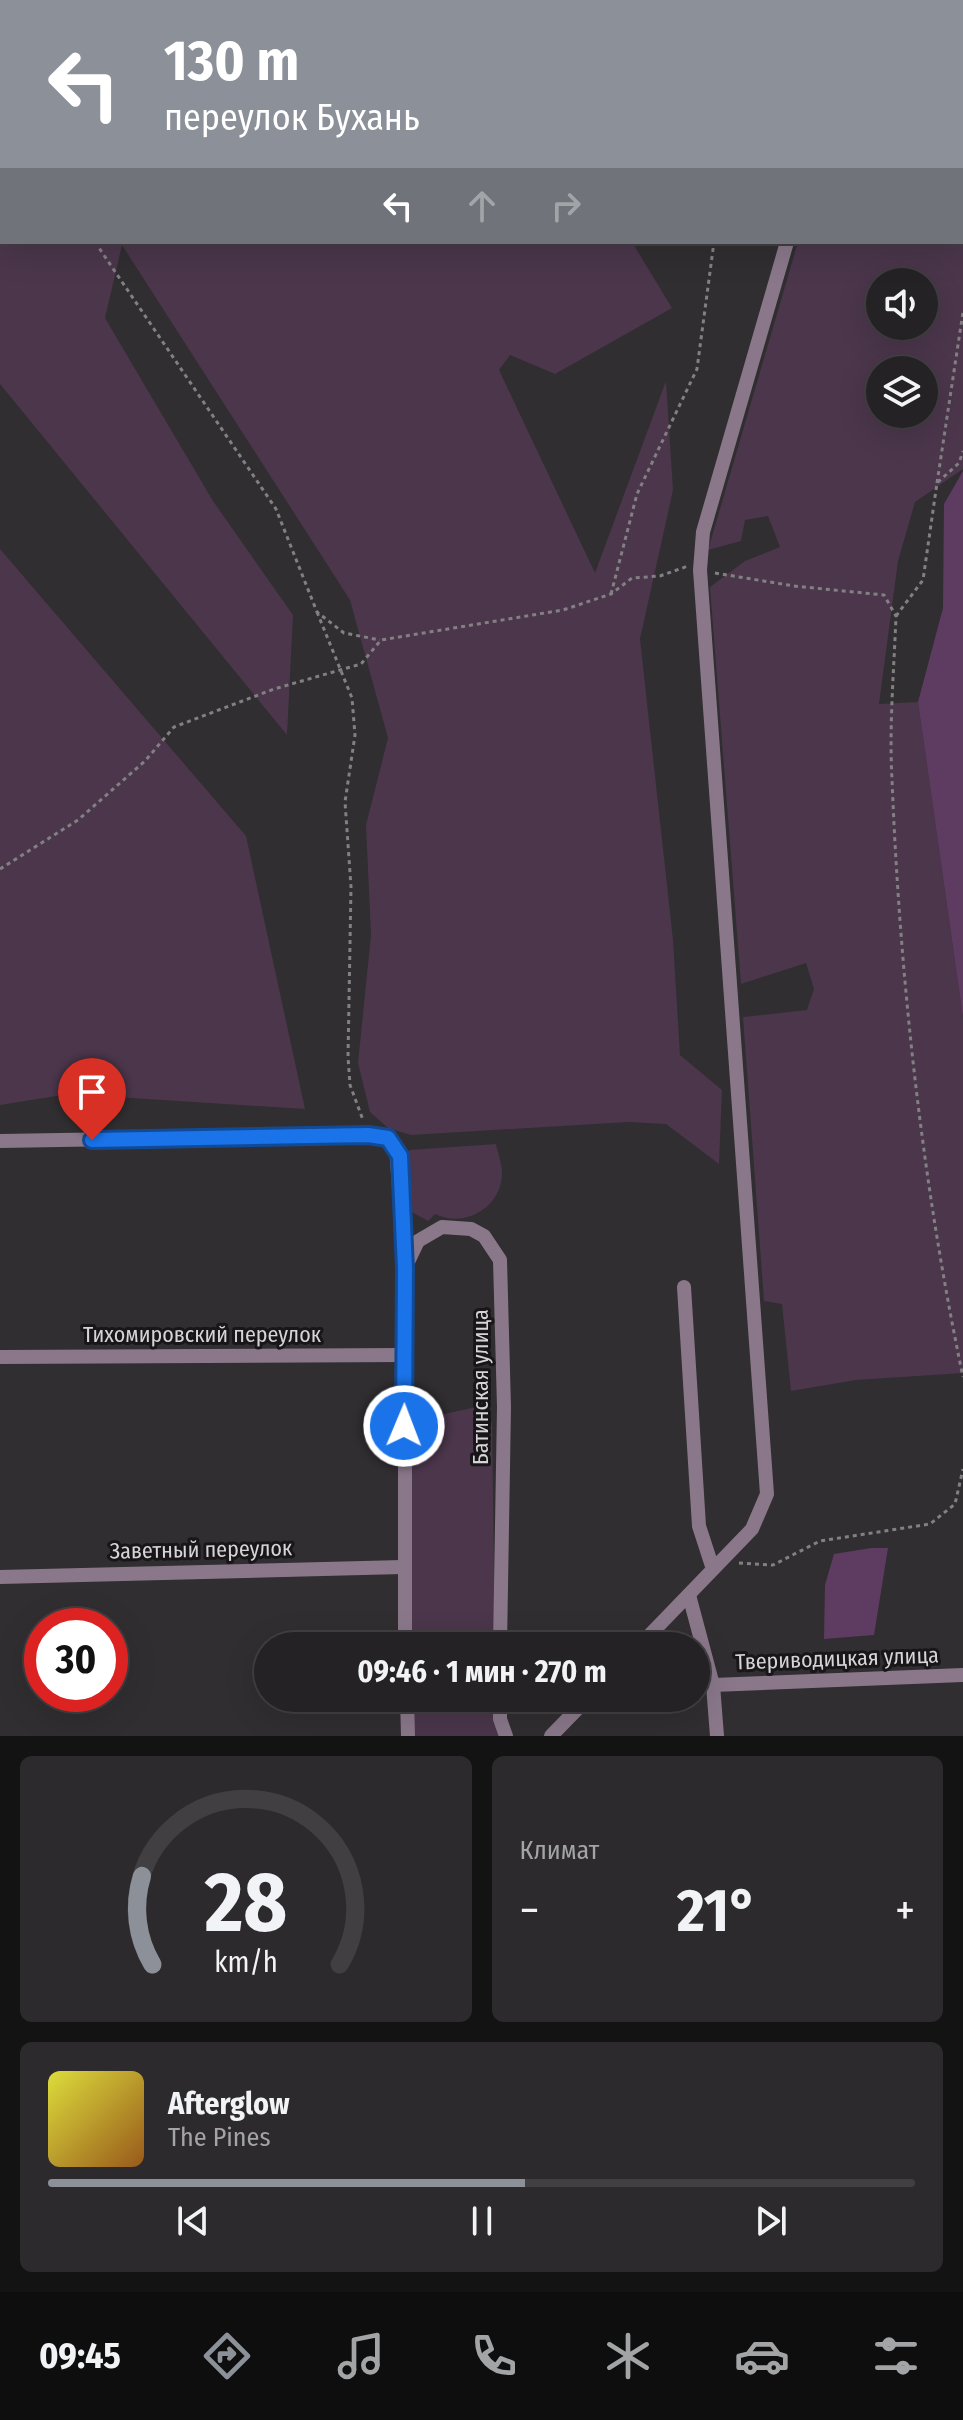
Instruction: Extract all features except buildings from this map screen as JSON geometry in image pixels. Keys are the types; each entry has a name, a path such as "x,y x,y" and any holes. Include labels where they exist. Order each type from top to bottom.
{"street":[{"path":"653,1632 752,1529 767,1494 700,567 703,532 786,244"},
{"path":"0,1141 368,1135 388,1138 400,1156 405,1269 405,1632"},
{"name":"Батинская улица","path":"405,1269 418,1241 442,1227 471,1229 494,1247 500,1260 504,1407 500,1632"},
{"path":"684,1287 699,1526 716,1564"},
{"name":"Тихомировский переулок","path":"0,1357 405,1355"},
{"name":"Заветный переулок","path":"0,1577 403,1567"},
{"path":"689,1595 713,1685 717,1736"},
{"name":"Твериводицкая улица","path":"713,1685 963,1675"},
{"path":"407,1712 408,1736"},
{"path":"500,1712 506,1736"},
{"path":"551,1736 574,1712"}],"path":[{"path":"96,244 276,509 352,698 355,735 345,802 351,887 349,1071 350,1085 368,1135"},
{"path":"611,594 637,494 697,369 714,244"},
{"path":"896,616 923,580 963,312"},
{"path":"937,483 959,463 963,451"},
{"path":"317,612 344,633 381,640 563,610 611,594 632,578 660,576 700,567 794,586 884,595 896,616 891,778 912,1048 948,1306 963,1377"},
{"path":"0,869 78,820 145,761 174,727 341,668 361,664 381,640"},
{"path":"716,1564 773,1565 820,1541 930,1524 955,1504 963,1469"}],"shaded area":[{"path":"0,244 633,244 672,308 555,374 510,355 499,370 595,573 666,381 673,490 640,639 673,940 680,1055 722,1090 719,1164 666,1124 628,1122 411,1135 388,1128 370,1112 358,1063 371,935 366,825 388,738 350,600 122,245 105,318 213,501 293,615 287,735 0,384"},
{"path":"797,244 963,244 963,469 915,502 898,561 879,704 918,702 963,1018 963,1373 856,1380 791,1391 782,1304 764,1301 743,1017 807,1010 814,989 806,963 741,984 710,587 745,561 780,547 768,516 745,520 741,541 708,550"},
{"path":"963,471 963,1018 918,702 943,608 944,504"},
{"path":"0,549 246,836 305,1109 69,1094 0,1105"},
{"path":"496,1144 502,1176 499,1188 487,1207 468,1217 446,1218 435,1214 428,1221 410,1211 409,1150"},
{"path":"476,1407 492,1423 495,1632 412,1632 408,1434 422,1419"},
{"path":"888,1548 874,1635 824,1639 825,1585 834,1554"},
{"path":"413,1712 498,1712 501,1736 414,1736"}],"route":[{"path":"92,1140 368,1135 388,1138 400,1156 405,1269 404,1426"}]}
